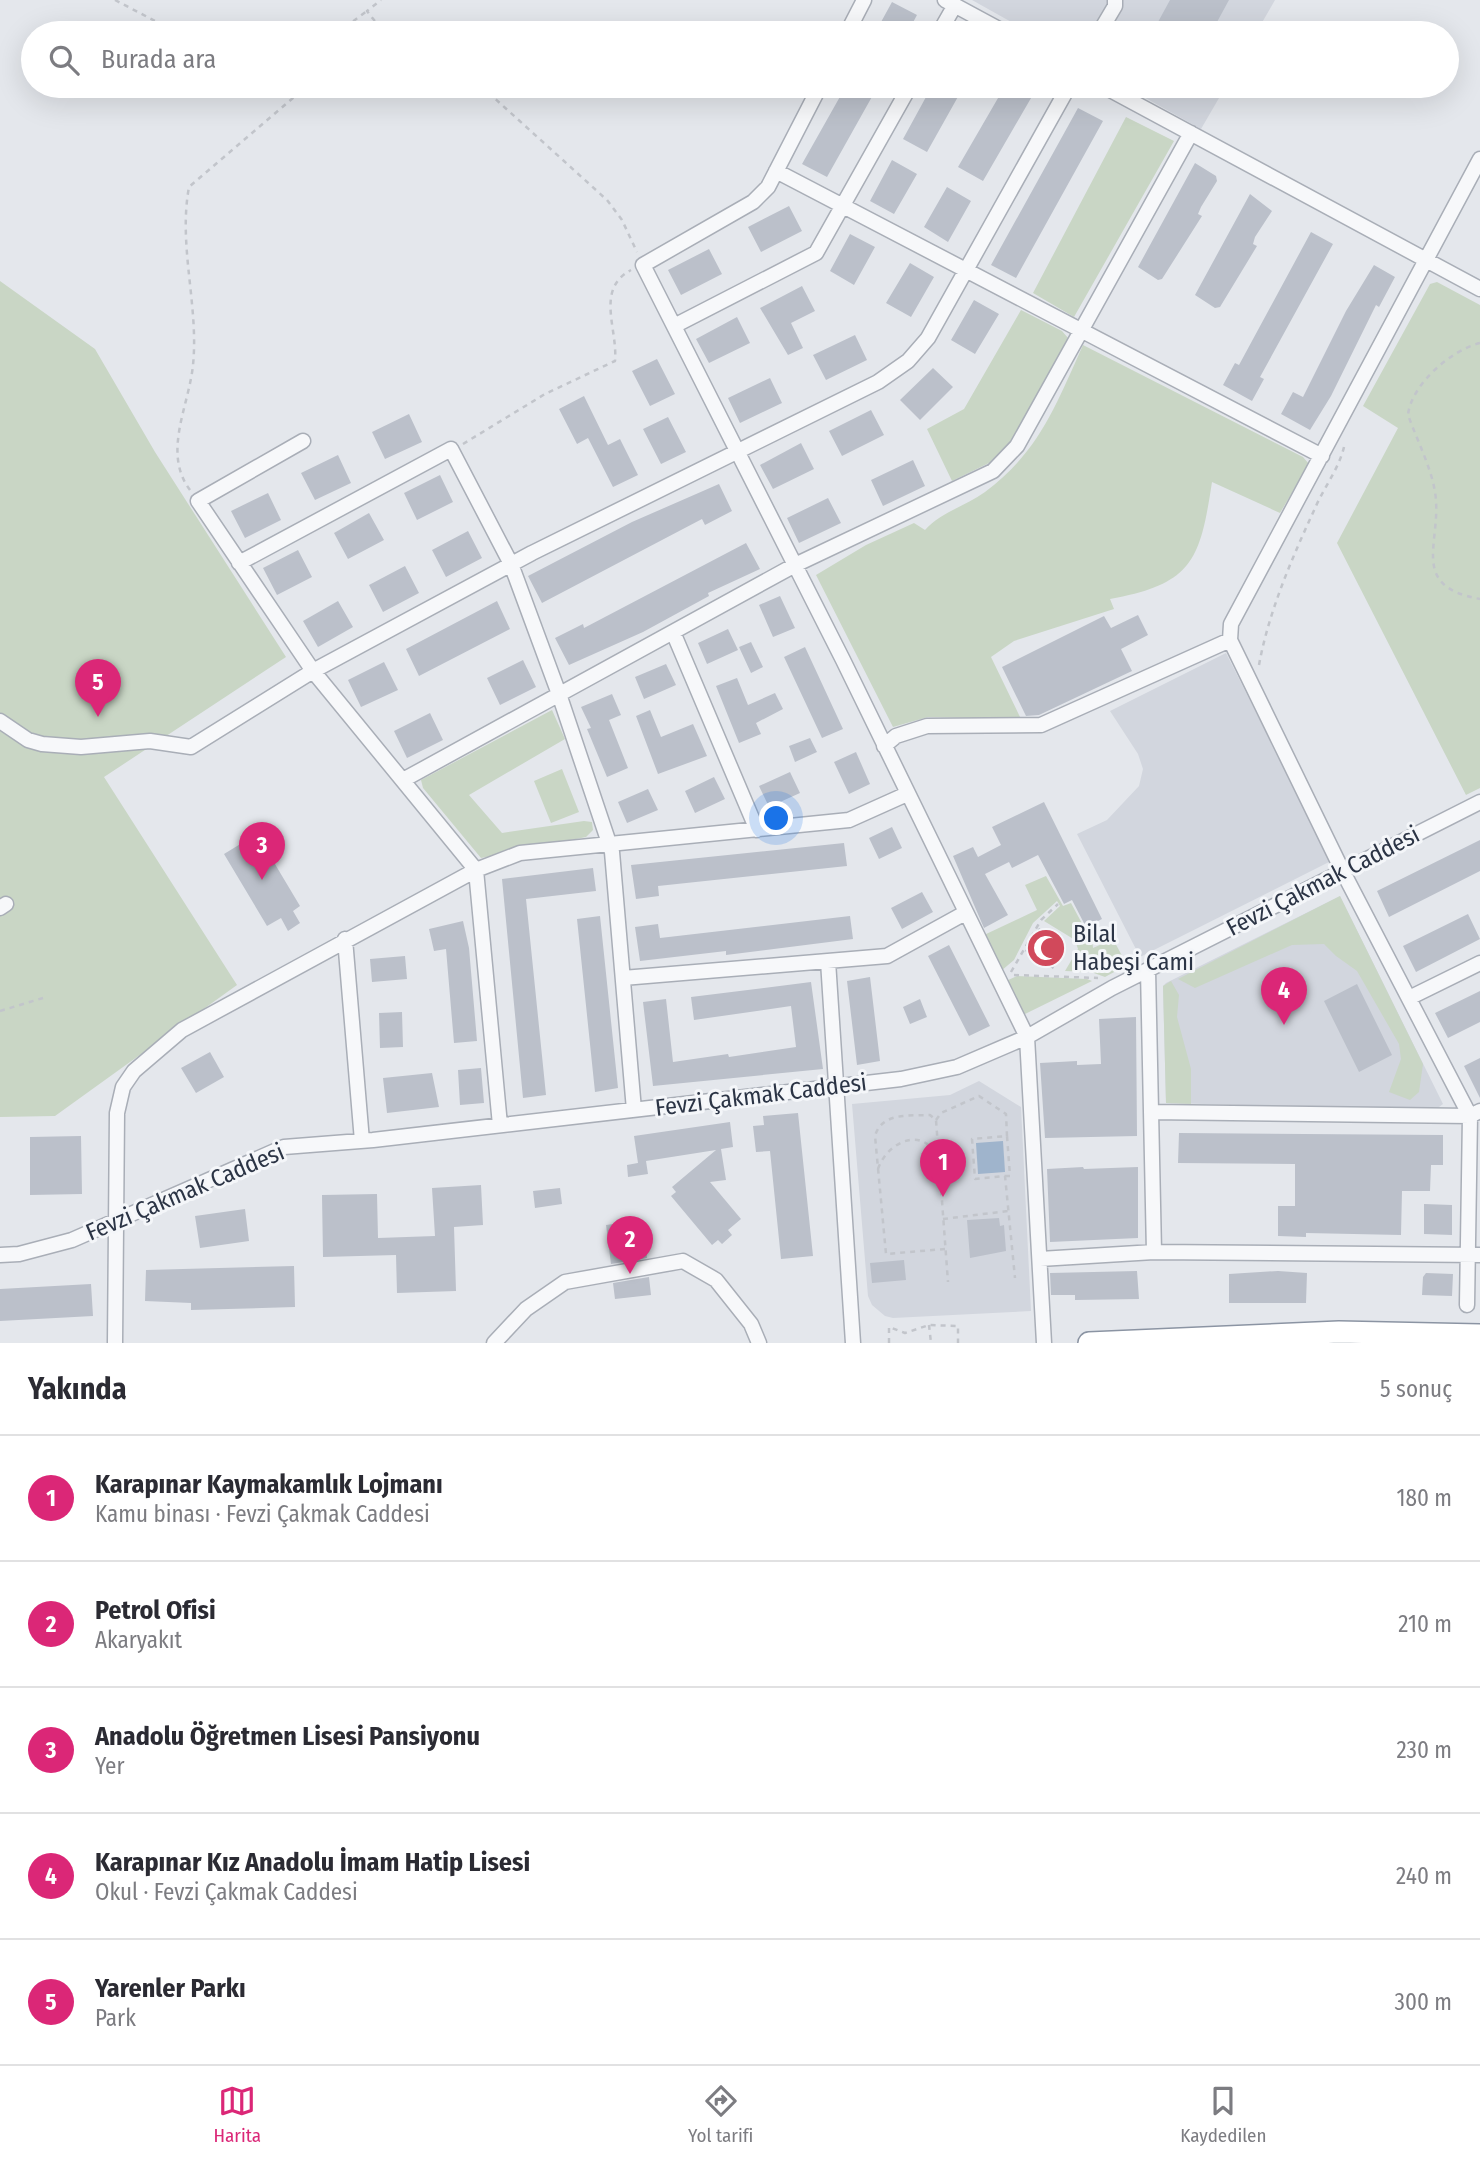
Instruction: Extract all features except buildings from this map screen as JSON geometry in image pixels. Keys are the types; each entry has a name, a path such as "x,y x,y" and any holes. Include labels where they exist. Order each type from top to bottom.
{"highway":[{"path":"1088,1343 1480,1335"}],"street":[{"path":"853,21 864,0"},
{"path":"1107,21 1115,6 1115,0"},
{"path":"943,21 950,3 984,21"},
{"path":"814,98 776,172 754,202 643,265 795,565 1027,1037 1044,1343"},
{"path":"674,326 816,253 903,98"},
{"path":"0,721 29,740 42,744 81,747 150,741 191,747 313,671 511,564 878,382 908,361 928,338 1062,98"},
{"path":"1125,98 1480,289"},
{"path":"403,780 795,565 993,471 1017,446 1191,133"},
{"path":"1467,1306 1474,1255 1475,1114 1409,998 1342,870 1230,640 1231,624 1480,159"},
{"path":"776,172 1322,456"},
{"path":"303,442 198,501 313,671 476,870 500,1125"},
{"path":"239,564 452,449 511,564 610,845 634,1110"},
{"path":"673,632 757,830"},
{"path":"884,746 896,736 942,724 1041,725 1230,640"},
{"path":"116,1343 117,1113 123,1087 134,1071 183,1030 345,939 476,870 520,853 849,820 908,794"},
{"name":"Fevzi Çakmak Caddesi","path":"0,1255 19,1254 72,1240 284,1147 362,1141 901,1079 957,1068 1027,1037 1112,988 1480,802"},
{"path":"623,978 887,956 965,913"},
{"path":"345,939 362,1141"},
{"path":"828,961 834,1086 853,1343"},
{"path":"1409,998 1480,963"},
{"path":"1148,970 1154,1252"},
{"path":"1151,1112 1475,1114"},
{"path":"1040,1259 1154,1252 1474,1255"},
{"path":"494,1343 526,1309 565,1282 683,1261 716,1280 751,1324 759,1343"}],"path":[{"path":"115,0 155,21"},
{"path":"353,21 382,0"},
{"path":"367,11 374,21"},
{"path":"198,501 183,481 176,447 193,369 195,337 189,275 189,187 293,98"},
{"path":"452,449 470,441 545,394 615,361 610,314 615,282 628,271 643,265 622,220 607,200 494,98"},
{"path":"1480,343 1456,353 1435,371 1409,405 1408,415 1435,489 1437,510 1431,548 1437,576 1450,590 1480,599"},
{"path":"1255,692 1275,606 1300,542 1344,449 1343,416"},
{"path":"1058,904 1041,920 1010,975 1098,978 1112,988"},
{"path":"0,1011 43,998"},
{"path":"948,1282 936,1120 941,1113 979,1096 1006,1114 1010,1176 975,1179 972,1139 1007,1136"},
{"path":"936,1120 927,1115 890,1118 883,1121 875,1136 886,1254 945,1249"},
{"path":"878,1171 886,1152 902,1141 922,1142 936,1155 939,1164"},
{"path":"1005,1176 1016,1278"},
{"path":"943,1219 1008,1211"},
{"path":"889,1343 888,1327 905,1333 929,1325 958,1326 958,1343"},
{"path":"929,1325 931,1343"}],"shaded area":[{"path":"972,0 1275,0 1263,21 1010,21"},
{"path":"1145,98 1219,98 1201,129"},
{"path":"1226,653 1331,861 1140,957 1077,834 1107,820 1139,786 1143,769 1138,754 1110,711"},
{"path":"1340,896 1443,1104 1435,1110 1166,1103 1163,986"},
{"path":"979,1081 1021,1107 1031,1311 893,1318 885,1316 872,1305 868,1296 852,1104 950,1095"}],"green space":[{"path":"1126,117 1174,141 1074,317 1033,293"},
{"path":"0,281 95,349 155,452 286,657 104,777 237,985 55,1116 0,1117"},
{"path":"1437,282 1480,305 1480,788 1466,795 1337,543 1398,428 1363,406 1430,284"},
{"path":"1021,310 1062,331 1068,338 1012,441 989,463 952,481 927,429 964,409"},
{"path":"1083,345 1303,457 1309,464 1280,513 1212,482 1203,531 1188,564 1176,576 1138,593 1110,599 1114,609 1014,641 991,657 1021,719 928,717 893,727 816,575 866,545 914,523 925,530 938,518 978,497 1004,477 1033,444 1044,426"},
{"path":"552,710 565,739 469,795 502,833 584,821 592,822 593,830 586,837 481,858 423,788 421,780"},
{"path":"562,769 579,812 551,823 534,781"},
{"path":"1046,876 1063,906 1071,903 1085,929 1091,927 1093,948 1113,939 1127,965 1105,977 1091,972 1065,971 1078,949 1075,940 1044,921 1060,906 1057,901 1033,923 1014,960 1001,971 984,935 1037,910 1025,885"},
{"path":"1340,896 1423,1064 1419,1092 1410,1100 1389,1092 1401,1059 1399,1044 1357,971 1324,944 1292,945 1195,988 1178,979"},
{"path":"1017,976 1092,981 1023,1015 1006,981"},
{"path":"1171,981 1179,995 1177,1017 1191,1069 1191,1104 1166,1103 1163,986"}],"water":[{"path":"1003,1141 1005,1172 978,1174 976,1143"}],"place":[{"name":"Yarenler Parkı","path":"98,717"},
{"name":"Anadolu Öğretmen Lisesi Pansiyonu","path":"262,880"},
{"name":"Bilal Habeşi Cami","path":"1046,948"},
{"name":"Karapınar Kız Anadolu İmam Hatip Lisesi","path":"1284,1025"},
{"name":"Karapınar Kaymakamlık Lojmanı","path":"943,1197"},
{"name":"Petrol Ofisi","path":"630,1274"}]}
